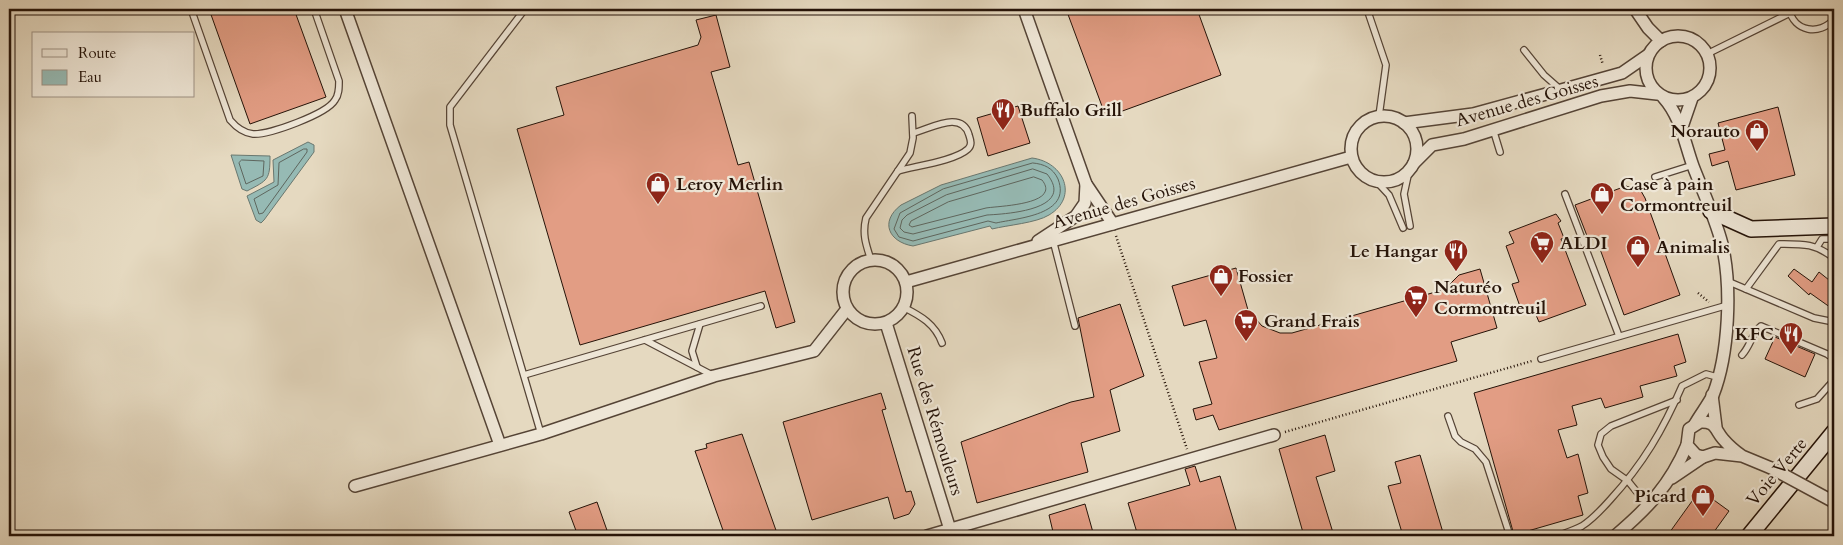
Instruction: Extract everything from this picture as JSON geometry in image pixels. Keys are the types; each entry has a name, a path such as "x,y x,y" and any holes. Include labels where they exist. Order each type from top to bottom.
{"main road":[{"path":"1712,211 1751,229 1834,226"},
{"name":"Voie Verte","path":"1749,536 1834,432"},
{"name":"Voie Verte","path":"1758,536 1834,443"}],"street":[{"path":"345,9 500,445"},
{"path":"1024,9 1086,184 1113,224"},
{"path":"1635,9 1648,28 1661,40"},
{"path":"1682,127 1692,98 1707,84 1710,64 1707,54 1695,41 1687,37 1669,37 1661,40 1648,55 1645,72 1647,80 1671,106 1682,127 1693,166 1712,211 1722,246 1727,281 1728,305 1717,377 1712,395 1686,437 1687,444 1696,455 1703,457"},
{"name":"Avenue des Goisses","path":"1404,123 1473,114 1622,73 1648,55"},
{"name":"Avenue des Goisses","path":"1412,167 1432,145 1493,130 1600,96 1630,91 1660,96"},
{"path":"1660,96 1672,101 1692,98"},
{"path":"1379,116 1397,118 1404,123 1412,131 1416,141 1417,152 1412,167 1394,181 1377,182 1360,173 1351,157 1350,146 1353,135 1359,126 1368,119 1379,116"},
{"name":"Avenue des Goisses","path":"906,282 1351,157"},
{"path":"1027,248 1076,216 1085,203 1086,184"},
{"path":"871,260 882,261 892,265 900,272 906,282 907,293 903,307 894,319 886,323 868,324 860,321 847,309 843,299 846,278 856,266 871,260"},
{"path":"355,486 541,434 714,376 814,351 847,309"},
{"name":"Rue des Rémouleurs","path":"886,323 951,533"},
{"path":"1712,395 1720,446 1715,453"},
{"path":"1695,424 1706,422 1719,432 1742,456"},
{"path":"927,536 951,533 1274,436"},
{"path":"1615,536 1649,507 1668,481 1687,444"},
{"path":"1668,481 1703,457 1715,453 1742,456 1771,468 1834,502"}],"lane":[{"path":"191,9 230,120 238,129 252,134 265,133 322,112 336,100 339,82 314,9"},
{"path":"525,9 450,107 450,124 541,434"},
{"path":"1368,9 1386,65 1379,116"},
{"path":"1707,54 1790,11 1800,26 1807,29 1823,28 1834,19"},
{"path":"1524,50 1544,75 1560,90"},
{"path":"871,260 864,240 863,229 866,218 910,153 913,133 912,116"},
{"path":"898,171 960,155 970,148 971,142 967,126 961,122 952,122 913,133"},
{"path":"1493,130 1500,152"},
{"path":"1655,177 1693,166"},
{"path":"1410,226 1404,194 1412,167"},
{"path":"1377,182 1389,195 1403,228"},
{"path":"1565,194 1619,336"},
{"path":"1817,247 1822,239 1834,239"},
{"path":"1054,240 1074,326"},
{"path":"1746,289 1778,244 1807,244 1817,247 1834,258"},
{"path":"1727,281 1814,318 1834,322"},
{"path":"1541,359 1728,305"},
{"path":"524,375 760,306"},
{"path":"903,307 925,319 938,334 942,344"},
{"path":"697,368 692,350 700,324"},
{"path":"1742,355 1749,348 1757,329 1761,326 1827,354 1834,359"},
{"path":"644,340 714,376"},
{"path":"1557,536 1582,526 1598,513 1628,481 1651,450 1667,422 1682,386 1706,374 1717,377"},
{"path":"1799,404 1817,399 1834,380"},
{"path":"1649,507 1628,481 1611,469 1598,445 1601,434 1611,426 1677,400"},
{"path":"1448,416 1455,436 1461,442 1475,449 1486,462 1510,536"}],"path":[{"path":"1113,224 1191,460"},
{"path":"1698,293 1716,307"},
{"path":"1274,436 1541,359"},
{"path":"9,526 12,536"}],"water":[{"path":"308,142 314,145 314,152 264,220 261,223 256,220 247,196 274,182 273,160"},
{"path":"231,155 270,156 268,175 264,181 247,191 242,189"},
{"path":"1032,158 1052,166 1064,181 1064,199 1058,208 1049,215 1022,224 992,229 990,226 913,246 905,244 893,236 889,224 890,218 901,205 941,185"}],"building":[{"path":"209,9 294,9 326,97 250,124"},
{"path":"1066,9 1197,9 1221,75 1106,117"},
{"name":"Leroy Merlin","path":"716,15 730,67 711,72 738,165 749,162 795,322 776,328 765,291 580,345 517,129 564,115 556,87 698,45 701,37 696,20"},
{"name":"Buffalo Grill","path":"1018,106 1030,143 988,156 977,118"},
{"name":"Norauto","path":"1778,107 1795,175 1736,190 1728,161 1712,166 1709,154 1725,150 1718,123"},
{"name":"Animalis","path":"1626,186 1641,191 1645,198 1680,295 1624,315 1596,238 1589,241 1575,205"},
{"name":"ALDI","path":"1556,214 1561,221 1558,223 1564,238 1561,239 1586,305 1539,322 1533,308 1522,312 1512,284 1519,282 1506,246 1514,243 1509,232"},
{"path":"1236,268 1248,310 1262,326 1280,333 1292,333 1439,291 1447,287 1459,275 1480,269 1497,328 1451,342 1457,361 1219,430 1213,415 1196,420 1193,409 1212,404 1199,362 1217,358 1206,320 1184,326 1172,286"},
{"path":"1794,269 1812,282 1819,272 1834,284 1834,310 1810,293 1809,295 1788,276"},
{"path":"1120,304 1144,376 1110,390 1120,431 1081,443 1088,472 977,503 961,442 1071,402 1094,397 1078,318"},
{"path":"1678,334 1686,362 1674,366 1677,376 1640,386 1643,397 1605,408 1601,398 1572,406 1577,425 1558,430 1567,458 1578,454 1588,493 1578,496 1583,515 1514,535 1474,393"},
{"path":"1775,337 1815,354 1805,377 1765,359"},
{"path":"881,393 886,409 882,410 906,492 911,491 915,504 909,514 894,519 888,497 812,520 783,422"},
{"path":"742,434 778,536 725,536 695,451 707,448 706,444"},
{"path":"1325,435 1335,471 1316,477 1334,536 1304,536 1279,449"},
{"path":"1420,455 1444,536 1403,536 1388,486 1401,483 1395,462"},
{"path":"1195,466 1200,482 1220,476 1238,536 1138,536 1128,503 1190,485 1185,469"},
{"name":"Picard","path":"1700,490 1729,511 1711,536 1667,536"},
{"path":"597,502 609,536 578,536 569,512"},
{"path":"1085,504 1094,536 1054,536 1049,515"}],"place":[{"name":"Buffalo Grill","path":"1003,131"},
{"name":"Norauto","path":"1757,152"},
{"name":"Leroy Merlin","path":"658,205"},
{"name":"Case à pain Cormontreuil","path":"1602,215"},
{"name":"ALDI","path":"1542,264"},
{"name":"Animalis","path":"1638,268"},
{"name":"Le Hangar","path":"1456,272"},
{"name":"Fossier","path":"1221,297"},
{"name":"Naturéo Cormontreuil","path":"1416,318"},
{"name":"Grand Frais","path":"1246,342"},
{"name":"KFC","path":"1791,355"},
{"name":"Picard","path":"1703,517"}]}
